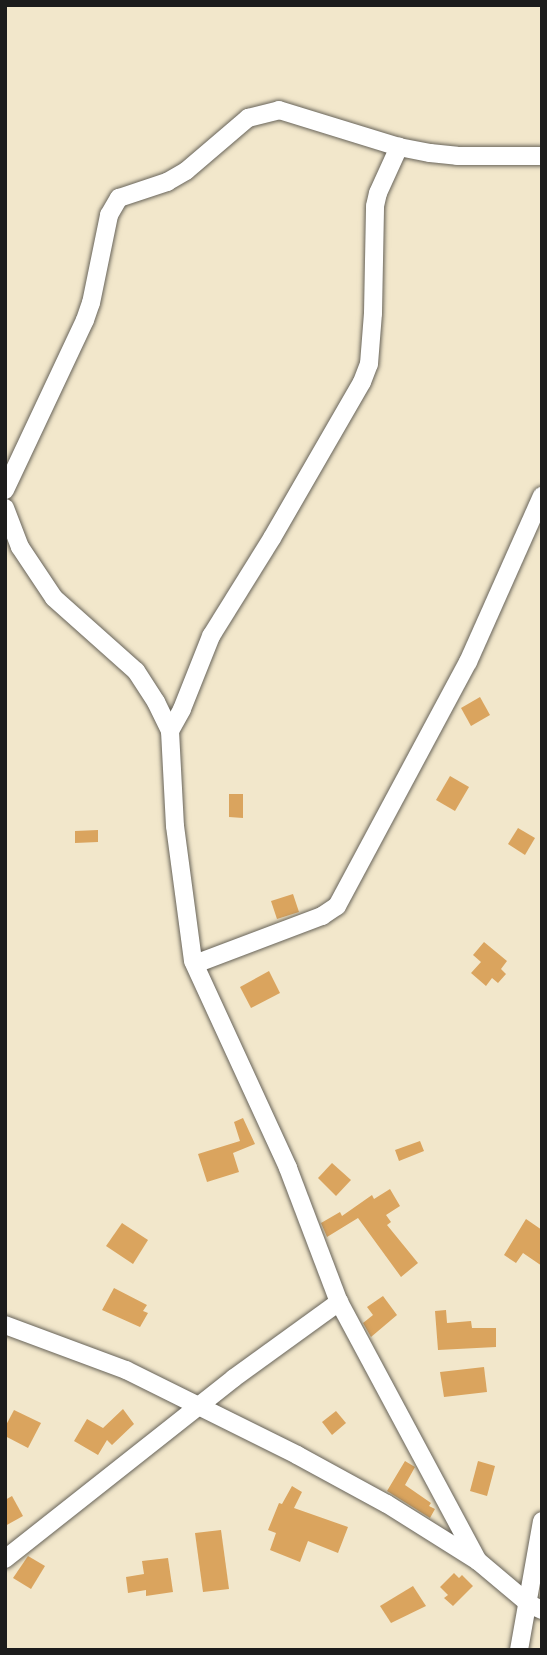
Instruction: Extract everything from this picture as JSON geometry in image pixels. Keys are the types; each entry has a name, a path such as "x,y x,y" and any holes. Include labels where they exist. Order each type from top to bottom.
{"street":[{"path":"5,490 85,320 108,215 119,198 167,182 186,171 248,118 263,111 279,110 399,147 457,156 542,156"},
{"path":"170,730 182,709 211,636 279,527 362,382 369,364 373,313 375,206 378,193 399,147"},
{"path":"194,964 322,916 337,906 468,662 542,496"},
{"path":"5,508 20,547 54,598 136,671 170,730 175,826 187,932 194,964 288,1168 339,1302 478,1561"},
{"path":"5,1559 268,1352 339,1302"},
{"path":"5,1325 126,1370 387,1504 478,1561 535,1607"},
{"path":"519,1650 535,1607 542,1521"}],"building":[{"path":"480,697 490,715 471,726 461,708"},
{"path":"450,776 469,787 455,811 436,800"},
{"path":"229,794 243,794 243,818 229,817"},
{"path":"518,828 535,838 525,855 508,844"},
{"path":"98,830 98,842 75,843 75,831"},
{"path":"293,894 299,912 277,919 271,901"},
{"path":"484,942 507,961 501,969 506,974 498,983 492,978 486,986 471,973 481,962 473,955"},
{"path":"269,971 280,993 251,1008 240,987"},
{"path":"243,1118 255,1144 233,1153 239,1172 207,1182 198,1154 240,1141 234,1122"},
{"path":"420,1141 424,1151 399,1161 395,1150"},
{"path":"332,1163 351,1180 336,1196 318,1178"},
{"path":"390,1189 400,1206 386,1215 391,1222 387,1225 418,1263 401,1277 358,1218 327,1237 321,1223 340,1212 342,1216 372,1195 374,1199"},
{"path":"526,1219 542,1230 542,1266 523,1253 516,1263 504,1255"},
{"path":"122,1223 148,1240 133,1264 106,1246"},
{"path":"114,1288 147,1305 143,1311 148,1313 140,1327 102,1310"},
{"path":"383,1296 397,1315 371,1337 363,1323 373,1315 367,1307"},
{"path":"446,1310 447,1323 471,1321 472,1328 496,1328 496,1347 438,1350 435,1311"},
{"path":"484,1367 487,1392 444,1397 440,1372"},
{"path":"123,1409 134,1424 112,1445 107,1440 98,1455 74,1441 87,1419 103,1428"},
{"path":"14,1410 41,1423 28,1448 5,1436 5,1427"},
{"path":"336,1411 346,1423 332,1435 322,1422"},
{"path":"405,1461 415,1467 405,1485 431,1503 429,1506 435,1509 430,1518 387,1491"},
{"path":"478,1461 495,1466 487,1496 470,1491"},
{"path":"292,1486 302,1492 294,1508 348,1527 338,1553 308,1541 300,1562 270,1550 276,1533 268,1530 279,1503 282,1504"},
{"path":"12,1496 23,1516 5,1526 5,1500"},
{"path":"221,1530 229,1589 203,1592 195,1533"},
{"path":"28,1556 45,1566 31,1589 13,1578"},
{"path":"168,1558 173,1592 146,1596 146,1590 128,1593 126,1577 144,1574 142,1561"},
{"path":"454,1573 459,1578 462,1575 473,1586 453,1606 444,1598 448,1595 440,1587"},
{"path":"413,1586 426,1606 391,1623 380,1606"}]}
